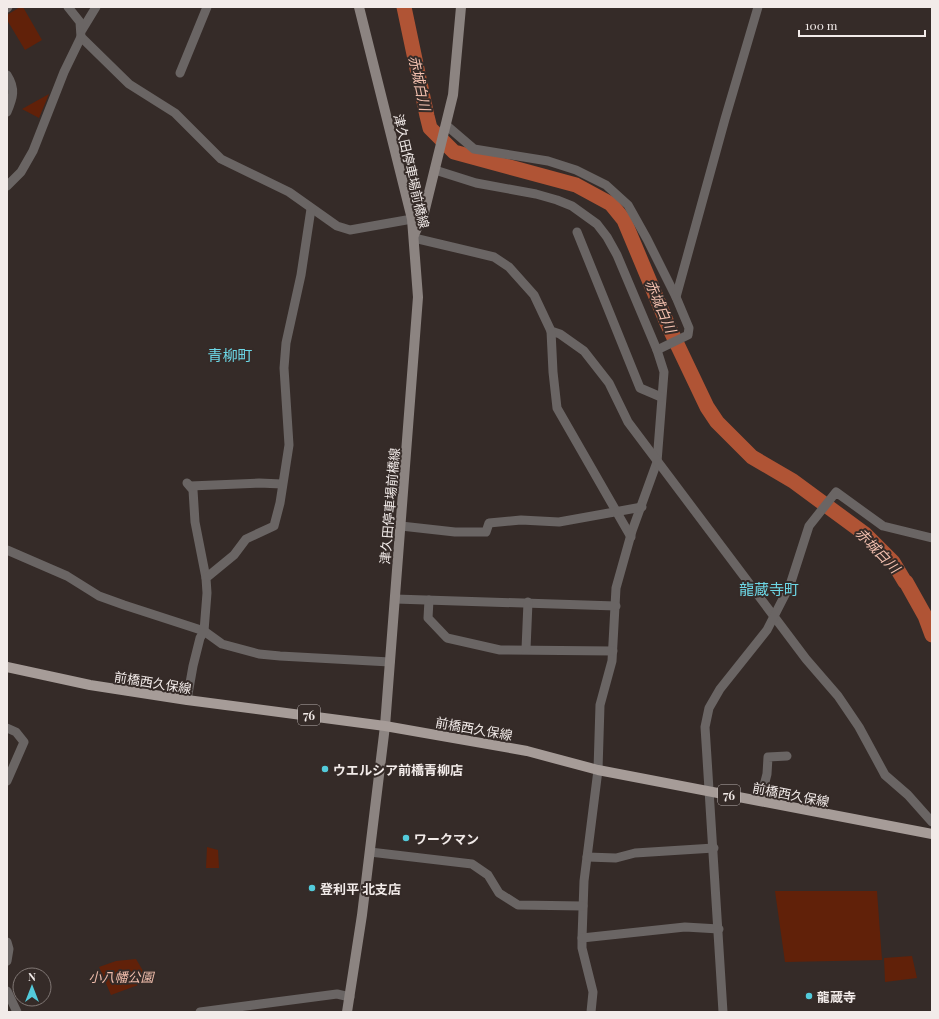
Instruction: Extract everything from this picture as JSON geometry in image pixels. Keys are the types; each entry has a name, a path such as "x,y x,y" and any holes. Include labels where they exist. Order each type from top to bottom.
{"main road":[{"name":"津久田停車場前橋線","path":"347,1012 370,852 385,726 418,297 412,219 359,7"},
{"path":"414,237 424,213 453,95 461,7"},
{"name":"前橋西久保線","path":"7,667 90,685 187,700 385,726 527,750 598,770 932,834"}],"street":[{"path":"68,7 80,22 81,34 129,84 175,113 221,159 289,192 337,226 350,230 412,219"},
{"path":"7,186 21,172 33,151 62,77 81,34 96,7"},
{"path":"180,73 207,7"},
{"path":"676,297 725,119 758,7"},
{"path":"7,75 13,86 13,97 7,112"},
{"path":"446,125 474,149 548,161 576,170 606,185 628,205 676,297 689,328 688,335 658,349"},
{"path":"436,167 476,184 536,194 557,200 572,206 597,224 607,237 617,256 658,349 664,372 657,462 631,536 616,588 613,651 600,705 598,770 587,857 582,938 582,948 593,992 592,1012"},
{"path":"206,578 234,555 246,539 274,526 280,504 289,445 284,368 286,343 306,249 307,227 311,209"},
{"path":"577,232 640,388 661,397"},
{"path":"414,237 494,257 509,268 534,295 551,331 557,408 631,536"},
{"path":"551,331 560,334 584,351 609,383 628,422 657,462 806,659 838,696 860,727 885,775 908,795 932,822"},
{"path":"187,700 193,666 200,638 204,631 207,594 206,578 196,529 193,490 189,485 259,483 282,484"},
{"path":"723,1012 714,848 705,727 709,708 720,689 767,630 790,585 809,526 836,492 883,526 932,538"},
{"path":"401,526 455,532 486,532 489,523 500,521 521,520 559,522 617,513 642,507"},
{"path":"7,550 67,576 99,596 124,606 204,631 222,644 259,654 304,659 390,662"},
{"path":"395,599 528,602 616,606"},
{"path":"429,600 428,618 447,638 500,650 526,649 613,651"},
{"path":"526,649 528,602"},
{"path":"7,728 16,732 24,742 7,781"},
{"path":"760,801 767,774 768,757 787,756"},
{"path":"587,857 616,858 635,853 714,848"},
{"path":"370,852 472,864 488,876 499,893 518,905 583,906"},
{"path":"582,938 685,927 719,929"},
{"path":"7,942 9,950 7,961"},
{"path":"7,991 17,1012"},
{"path":"200,1012 337,994 350,997"}],"green space":[{"path":"20,7 23,7 42,40 25,50 7,20 7,15"},
{"path":"49,94 39,118 22,109"},
{"path":"207,847 218,850 219,868 206,868"},
{"path":"775,891 877,891 882,960 785,962"},
{"path":"912,956 917,978 885,982 884,958"},
{"name":"小八幡公園","path":"136,959 149,981 111,995 99,967 116,961"}],"waterway":[{"name":"赤城白川","path":"404,7 430,128 454,152 576,185 611,204 624,220 667,323 707,407 717,422 752,457 793,481 865,534 893,562 925,616 932,635"}],"place":[{"name":"ウエルシア前橋青柳店","path":"325,769"},
{"name":"ワークマン","path":"406,838"},
{"name":"登利平 北支店","path":"312,888"},
{"name":"龍蔵寺","path":"809,996"}],"district":[{"name":"青柳町","path":"230,355"},
{"name":"龍蔵寺町","path":"769,589"}]}
